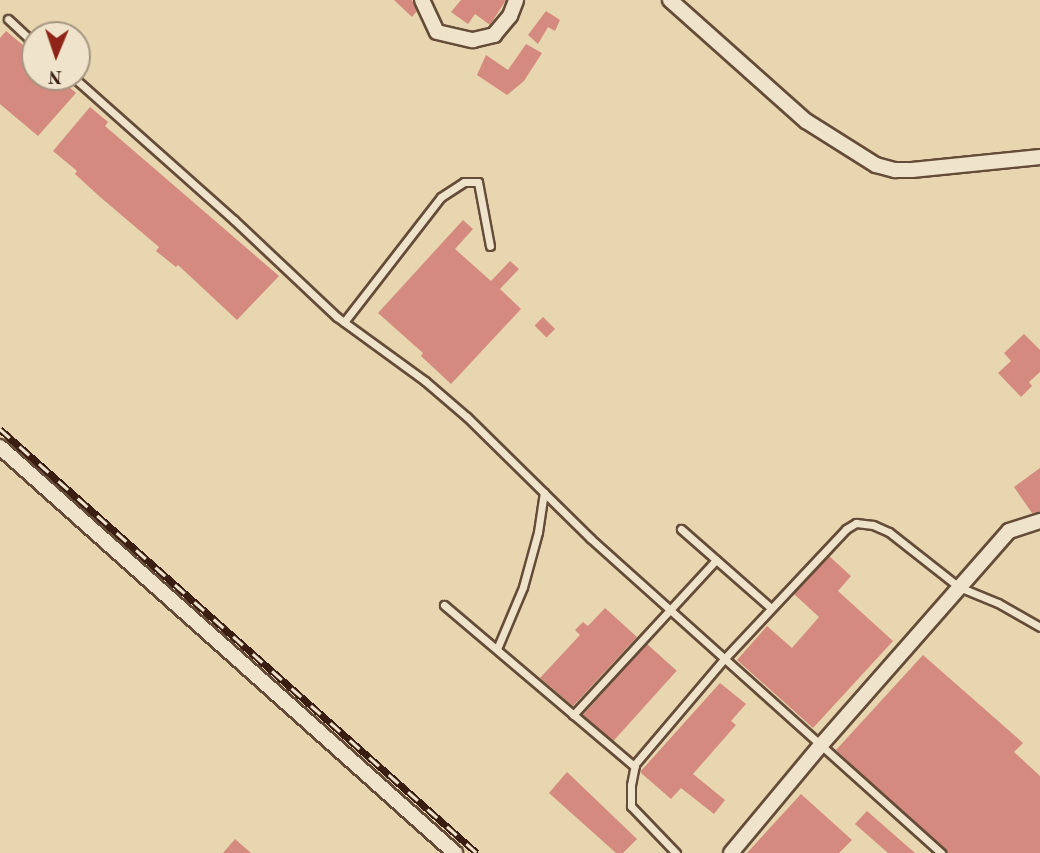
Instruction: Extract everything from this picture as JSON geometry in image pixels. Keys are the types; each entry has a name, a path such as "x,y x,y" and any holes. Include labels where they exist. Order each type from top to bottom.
{"street":[{"path":"422,0 437,32 473,40 494,35 510,16 516,0"},
{"path":"670,0 806,121 876,165 895,170 912,170 1040,157"},
{"path":"0,447 455,853"},
{"path":"732,853 821,745 1009,531 1040,521"}],"lane":[{"path":"8,19 21,31"},
{"path":"88,91 344,322 425,381 671,610 942,853"},
{"path":"344,322 441,197 464,182 478,182 490,246"},
{"path":"497,649 523,587 538,532 544,492"},
{"path":"676,853 632,806 631,785 635,767 725,658 831,542 856,523 873,524 889,532 959,587 998,603 1040,627"},
{"path":"681,529 771,608"},
{"path":"573,715 716,560"},
{"path":"444,605 635,767"}],"building":[{"path":"394,0 412,0 417,11 412,17"},
{"path":"461,0 506,0 490,25 475,14 468,24 451,12"},
{"path":"546,11 560,20 555,31 548,27 538,44 528,35"},
{"path":"6,31 21,43 21,91 76,93 38,136 0,104 0,38"},
{"path":"526,44 542,53 524,81 507,95 477,75 486,55 508,70"},
{"path":"90,107 108,122 105,126 279,276 237,320 178,265 176,267 156,251 159,247 99,196 75,174 77,171 53,151"},
{"path":"463,220 473,229 455,249 491,281 510,261 519,269 500,289 521,309 451,384 421,356 423,353 378,313"},
{"path":"543,317 555,329 547,338 535,325"},
{"path":"1024,334 1040,350 1040,372 1029,382 1032,386 1021,397 998,373 1011,361 1004,353"},
{"path":"1040,468 1040,512 1032,513 1014,487"},
{"path":"829,556 851,576 838,591 893,641 813,728 737,660 767,626 792,648 819,617 794,594"},
{"path":"605,608 637,637 573,706 540,678 580,635 575,630 583,622 588,626"},
{"path":"647,644 677,671 612,742 583,715"},
{"path":"923,655 1023,743 1014,752 1040,776 1040,853 947,853 836,750"},
{"path":"720,683 746,704 731,721 736,725 693,774 725,800 714,814 681,788 671,799 640,772"},
{"path":"567,772 637,839 623,853 616,853 549,793"},
{"path":"801,794 852,840 839,853 747,853"},
{"path":"867,811 915,853 888,853 855,824"},
{"path":"235,839 251,853 223,853"}],"railway":[{"path":"0,429 477,853"}]}
